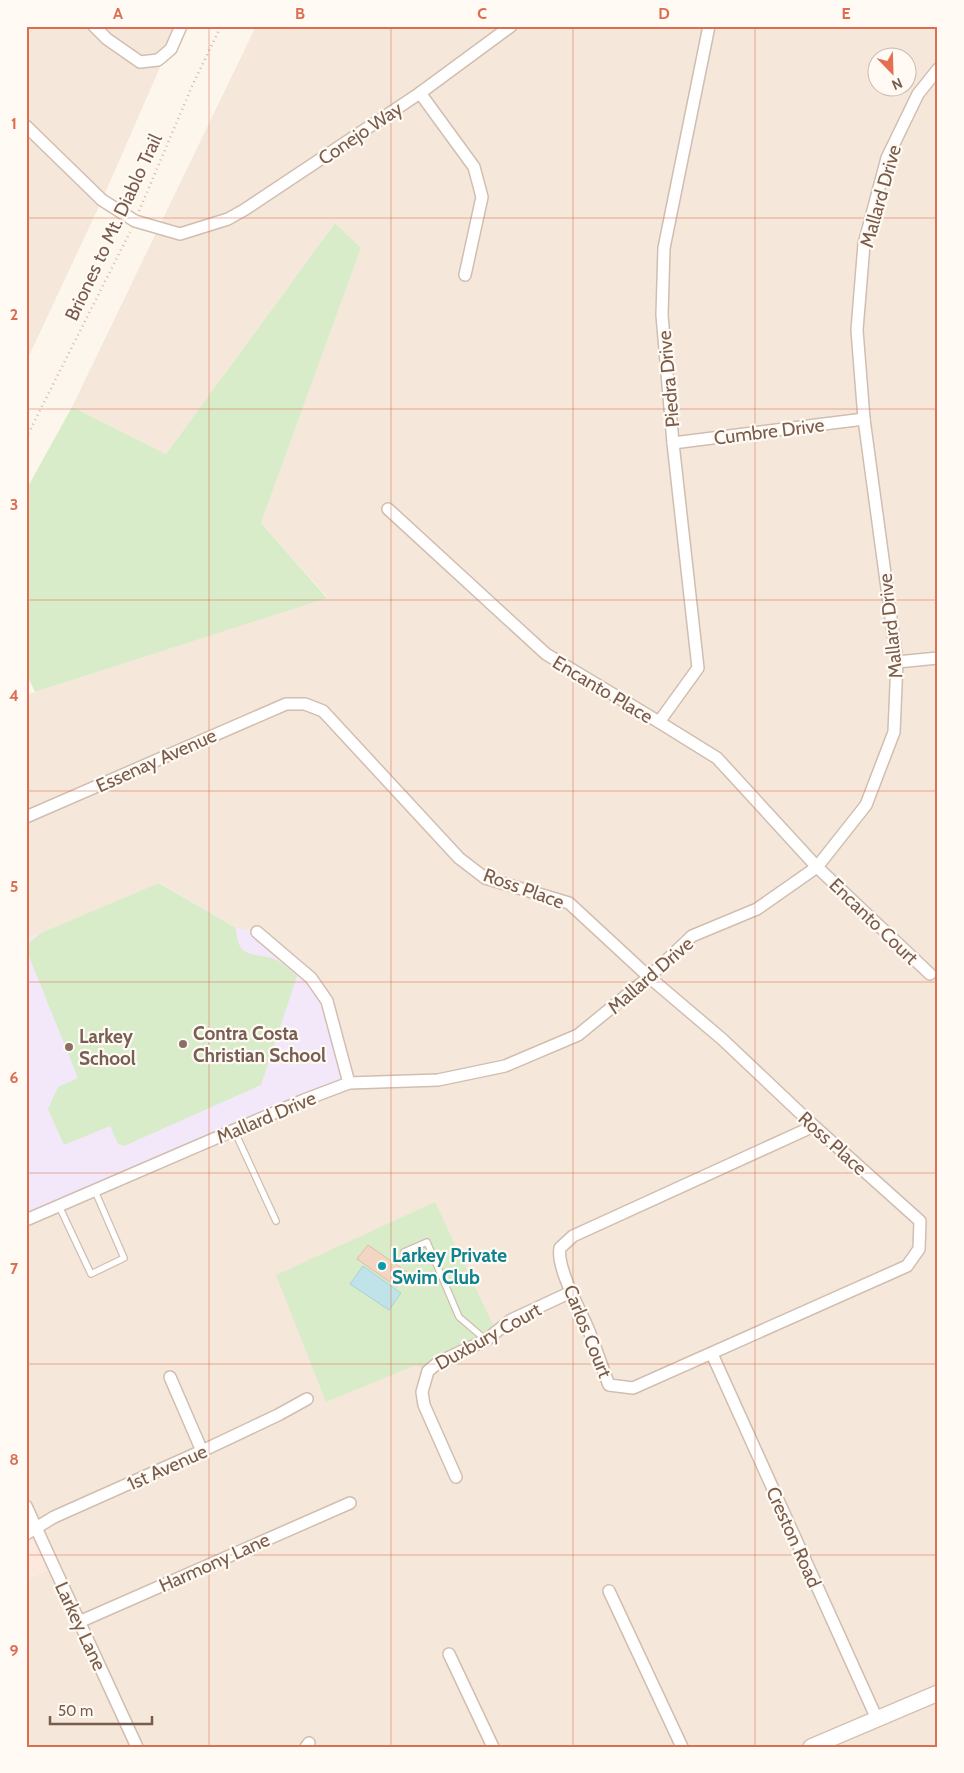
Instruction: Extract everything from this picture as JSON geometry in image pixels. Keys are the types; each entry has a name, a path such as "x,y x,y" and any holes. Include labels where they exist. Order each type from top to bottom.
{"main road":[{"path":"811,1747 833,1742 877,1719 938,1693"}],"street":[{"path":"94,26 107,39 140,62 158,60 171,49 181,26"},
{"name":"Conejo Way","path":"26,126 102,200 135,221 180,234 228,219 244,210 420,93 511,26"},
{"name":"Piedra Drive","path":"660,722 698,668 662,315 664,248 709,26"},
{"name":"Mallard Drive","path":"26,1220 304,1100 349,1083 438,1080 505,1066 578,1035 649,977 692,936 758,909 817,868 866,805 894,732 897,662 864,419 857,330 864,244 888,158 918,94 938,69"},
{"path":"420,93 474,167 482,197 465,275"},
{"name":"Cumbre Drive","path":"674,443 864,419"},
{"name":"Encanto Place","path":"388,509 546,654 716,758 817,868"},
{"path":"897,662 938,658"},
{"name":"Essenay Avenue","path":"26,817 286,704"},
{"name":"Ross Place","path":"286,704 305,704 323,712 459,858 485,878 569,903 649,977 722,1038 814,1126 920,1221"},
{"name":"Encanto Court","path":"817,868 930,974"},
{"path":"257,932 311,978 327,1001 349,1083"},
{"name":"Carlos Court","path":"814,1126 573,1236 560,1248 559,1253 571,1292 589,1331 609,1385 633,1388 907,1266 919,1248 920,1221"},
{"name":"Duxbury Court","path":"456,1477 424,1405 423,1382 428,1371 439,1362 486,1340 511,1320 571,1292"},
{"name":"Creston Road","path":"712,1354 877,1719"},
{"path":"170,1377 202,1451"},
{"name":"1st Avenue","path":"26,1534 54,1517 202,1451 307,1399"},
{"name":"Harmony Lane","path":"79,1622 350,1503"},
{"name":"Larkey Lane","path":"26,1506 137,1747"},
{"path":"609,1591 682,1747"},
{"path":"450,1654 492,1747"}],"lane":[{"path":"234,1130 276,1221"},
{"path":"59,1206 92,1274 124,1258 95,1190"},
{"path":"404,1252 427,1242 459,1317 486,1340"}],"path":[{"name":"Briones to Mt. Diablo Trail","path":"26,438 135,221 193,84 221,26"}],"shaded area":[{"path":"26,26 178,26 102,200 26,362"},
{"path":"256,26 938,26 938,1747 26,1747 26,1579 54,1567 26,1534 26,1220 257,932 236,928 160,883 26,940 26,695 327,597 261,523 361,248 335,223 166,454 72,407"},
{"name":"Contra Costa Christian School","path":"159,883 236,928 257,932 327,1001 349,1083 26,1220 26,940"},
{"path":"37,1528 54,1567 26,1579 26,1534"}],"green space":[{"path":"335,223 361,248 261,523 327,598 35,692 26,673 26,490 72,407 166,454"},
{"name":"Contra Costa Christian School","path":"159,883 236,928 237,938 243,950 277,960 297,976 261,1085 124,1146 118,1144 110,1126 64,1145 48,1109 58,1087 78,1078 26,945 41,933"},
{"path":"435,1202 496,1331 428,1371 416,1365 326,1402 276,1275"}],"water":[{"path":"363,1266 401,1293 389,1310 350,1284"}],"building":[{"name":"Larkey Private Swim Club","path":"368,1245 407,1272 397,1287 357,1259"}],"place":[{"name":"Contra Costa Christian School","path":"183,1044"},
{"name":"Larkey School","path":"69,1047"},
{"name":"Larkey Private Swim Club","path":"382,1266"}]}
